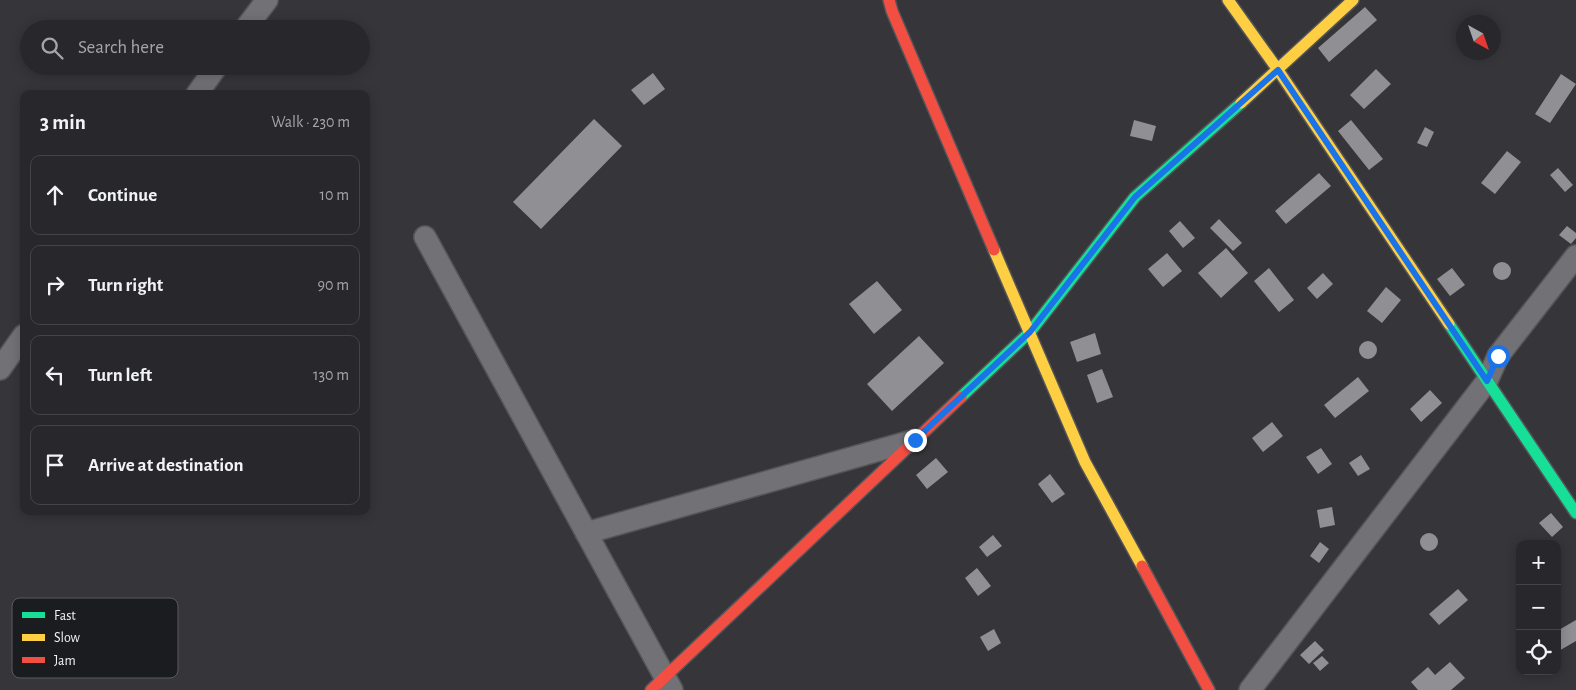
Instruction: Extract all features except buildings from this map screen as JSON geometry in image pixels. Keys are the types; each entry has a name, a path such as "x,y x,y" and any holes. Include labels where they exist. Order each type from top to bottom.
{"street":[{"path":"252,20 267,0"},
{"path":"889,0 892,11 1085,462 1209,690"},
{"path":"1228,0 1278,70 1576,513"},
{"path":"425,237 586,533 663,686 915,440 1030,332 1135,197 1278,70 1353,0"},
{"path":"200,90 211,75"},
{"path":"1250,690 1487,381 1498,356 1576,256"},
{"path":"0,369 20,341"},
{"path":"586,533 915,440"}],"traffic: fast":[{"path":"961,397 1030,332 1135,197 1241,103"},
{"path":"1449,324 1576,513"}],"traffic: slow":[{"path":"1228,0 1278,70 1449,324"},
{"path":"1241,103 1353,0"},
{"path":"994,250 1085,462 1142,566"}],"traffic: jam":[{"path":"889,0 994,250"},
{"path":"651,690 961,397"},
{"path":"1142,566 1209,690"}],"route":[{"path":"915,440 1030,332 1135,197 1278,70 1487,381 1498,356"}]}
